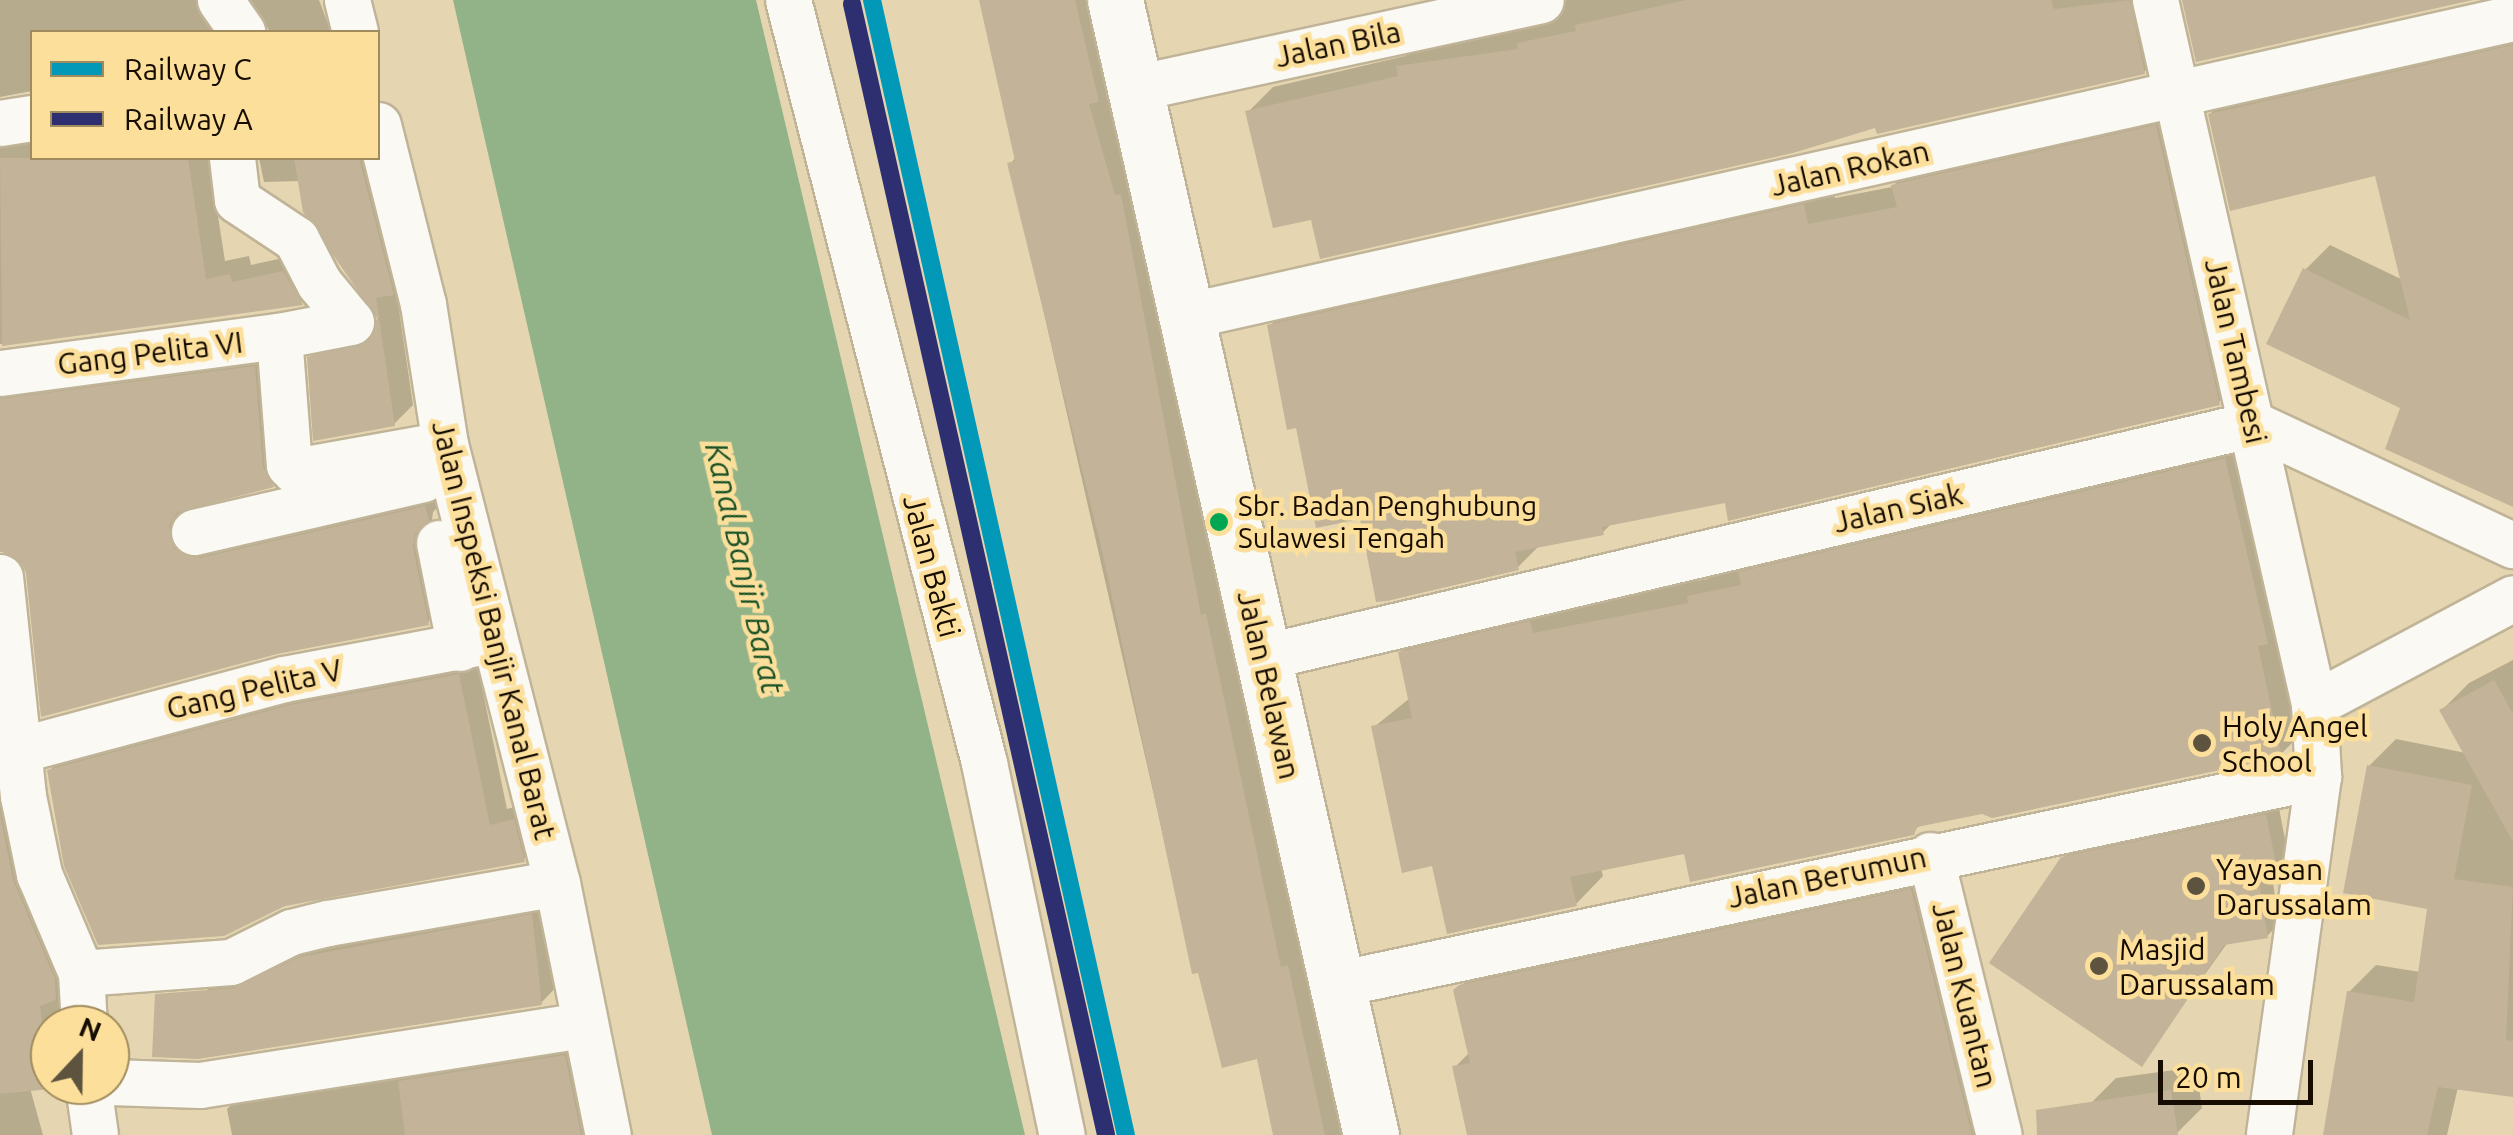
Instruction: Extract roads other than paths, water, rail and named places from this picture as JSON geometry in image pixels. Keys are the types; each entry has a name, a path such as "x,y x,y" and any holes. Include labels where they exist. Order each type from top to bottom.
{"street":[{"path":"220,0 241,30"},
{"path":"347,0 354,30"},
{"name":"Jalan Bakti","path":"788,0 984,763 1062,1135"},
{"name":"Jalan Belawan","path":"1115,0 1371,1135"},
{"name":"Jalan Bila","path":"1135,88 1540,0"},
{"name":"Jalan Tambesi","path":"2155,0 2314,704 2318,776 2269,1135"},
{"name":"Jalan Rokan","path":"1186,316 2513,18"},
{"path":"0,123 30,118"},
{"name":"Jalan Inspeksi Banjir Kanal Barat","path":"380,133 423,304 428,457 476,644 557,884 608,1135"},
{"path":"232,160 237,200 296,239 318,284 351,322"},
{"path":"279,336 423,304"},
{"name":"Gang Pelita VI","path":"0,373 279,336 289,465 294,471 428,457"},
{"path":"2253,424 2513,545"},
{"name":"Jalan Siak","path":"1263,657 2253,424"},
{"path":"194,532 428,457"},
{"path":"0,578 18,750 39,874 81,973 83,1005"},
{"path":"2314,704 2513,598"},
{"name":"Gang Pelita V","path":"18,750 284,679 476,644"},
{"name":"Jalan Berumun","path":"1337,984 1930,855 2318,776"},
{"name":"Jalan Kuantan","path":"1930,855 1999,1135"},
{"path":"81,973 231,962 292,932 328,923 557,884"},
{"path":"130,1083 200,1085 584,1025"},
{"path":"91,1105 95,1135"}],"water":[{"name":"Kanal Banjir Barat","path":"453,0 756,0 1025,1135 712,1135"}],"rail line":[{"name":"C","path":"872,0 1126,1135"},
{"name":"A","path":"852,4 1106,1135"}],"place":[{"name":"Sbr. Badan Penghubung Sulawesi Tengah","path":"1219,522"},
{"name":"Holy Angel School","path":"2202,743"},
{"name":"Yayasan Darussalam","path":"2196,886"},
{"name":"Masjid Darussalam","path":"2099,966"}]}
